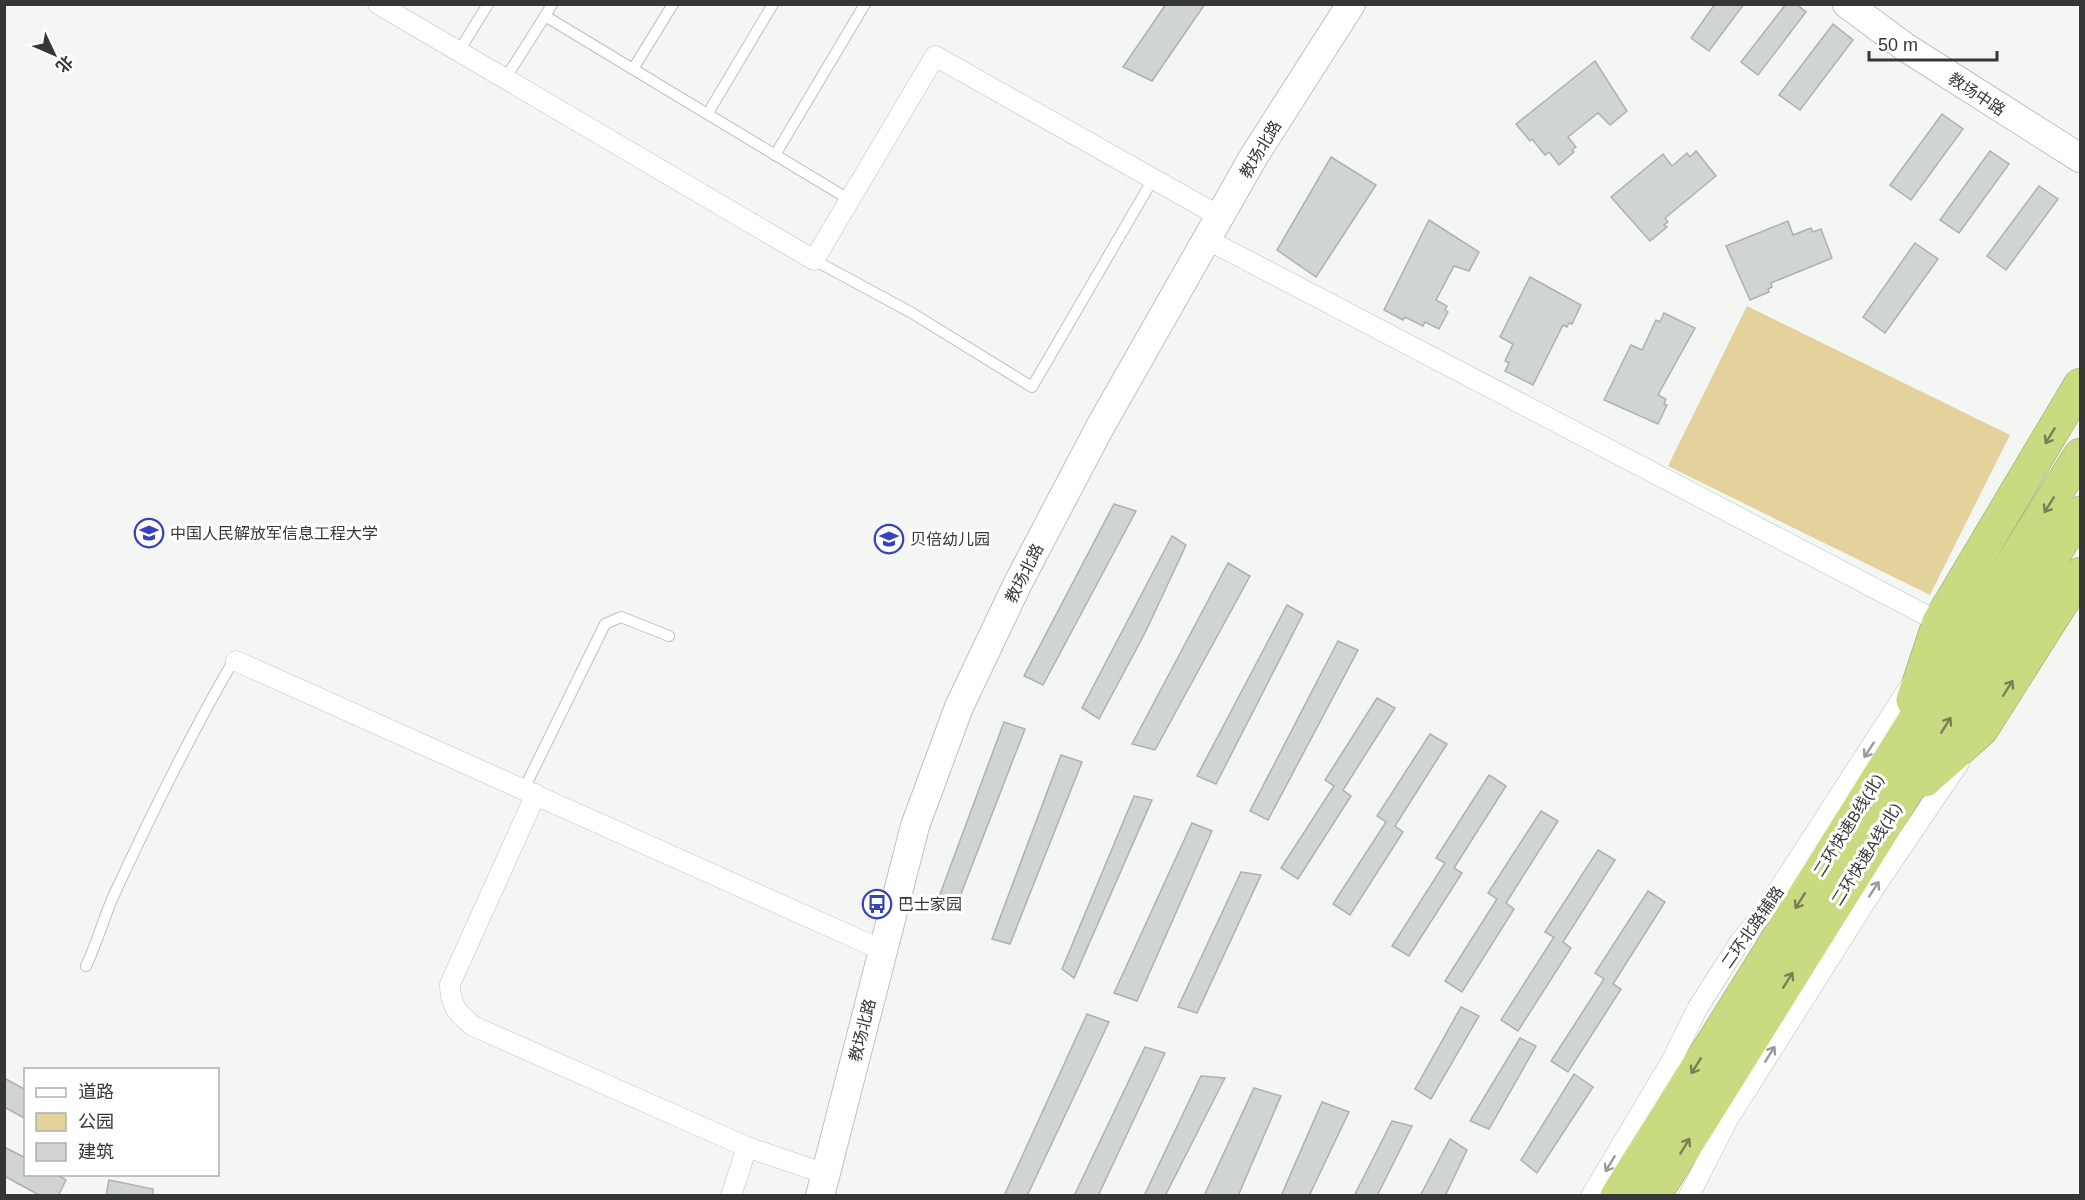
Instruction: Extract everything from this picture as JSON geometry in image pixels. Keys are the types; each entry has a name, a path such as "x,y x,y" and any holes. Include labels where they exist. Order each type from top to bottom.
{"highway":[{"path":"1903,738 1923,666 1939,622 2080,386"},
{"name":"二环快速B线(北)","path":"1617,1196 2080,455"},
{"name":"二环快速A线(北)","path":"1654,1196 2080,513"},
{"path":"1896,805 1982,729 2080,574"}],"street":[{"path":"378,4 814,260 935,56 1153,179 1214,228 1939,622"},
{"name":"教场北路","path":"823,1185 915,826 959,707 1018,583 1089,448 1254,156 1351,4"},
{"name":"教场中路","path":"1847,4 1905,47 2080,158"},
{"path":"236,661 882,950"},
{"name":"二环北路辅路","path":"1591,1196 1672,1060 1697,1009 1739,943 1764,912 1923,666"},
{"path":"1689,1196 1727,1121 1872,890 1982,729"},
{"path":"530,792 450,984 450,1001 460,1015 472,1026 747,1147 823,1185"},
{"path":"731,1196 747,1147"}],"lane":[{"path":"459,51 488,4"},
{"path":"505,80 552,4"},
{"path":"633,69 674,4"},
{"path":"708,113 773,4"},
{"path":"774,155 865,4"},
{"path":"545,16 850,200"},
{"path":"814,260 912,313 1032,387 1153,179"},
{"path":"530,792 605,624 621,617 669,636"},
{"path":"86,966 100,937 112,901 185,744 232,663 236,661"}],"green space":[{"path":"1747,306 2010,435 1930,595 1668,466"}],"building":[{"path":"1166,4 1205,4 1152,81 1123,67"},
{"path":"1715,4 1744,4 1709,51 1691,38"},
{"path":"1786,4 1796,4 1806,12 1758,75 1741,62"},
{"path":"1833,24 1853,40 1800,110 1779,95"},
{"path":"1595,61 1627,111 1610,125 1598,113 1568,137 1576,147 1572,150 1574,152 1559,165 1549,152 1545,155 1532,139 1530,141 1516,124"},
{"path":"1942,114 1963,129 1911,200 1890,185"},
{"path":"1696,151 1716,176 1665,218 1668,222 1664,225 1667,227 1650,241 1611,197 1663,154 1672,166 1687,153 1690,157"},
{"path":"1990,151 2009,164 1959,233 1940,220"},
{"path":"1331,157 1376,185 1316,277 1277,250"},
{"path":"2039,186 2058,199 2006,270 1987,256"},
{"path":"1429,220 1479,252 1469,271 1454,266 1436,300 1447,306 1445,310 1448,312 1439,329 1425,322 1423,326 1405,317 1403,320 1384,310"},
{"path":"1788,221 1793,235 1811,228 1813,232 1821,229 1832,258 1771,283 1772,287 1768,289 1769,292 1750,300 1726,246"},
{"path":"1915,243 1938,259 1885,333 1863,317"},
{"path":"1530,277 1581,305 1572,324 1569,323 1567,327 1563,325 1533,385 1505,371 1509,363 1505,361 1513,344 1500,337"},
{"path":"1664,313 1695,328 1658,395 1666,399 1664,404 1667,405 1658,424 1604,400 1631,345 1642,350 1656,320 1660,322"},
{"path":"1114,504 1136,511 1043,685 1024,676"},
{"path":"1172,536 1186,545 1145,633 1099,719 1082,708"},
{"path":"1228,563 1250,576 1155,750 1132,744"},
{"path":"1287,605 1303,614 1216,784 1197,776"},
{"path":"1338,641 1358,650 1268,820 1250,811"},
{"path":"1377,698 1395,708 1343,790 1351,796 1298,879 1281,868 1334,786 1325,780"},
{"path":"1004,722 1025,729 954,912 936,905"},
{"path":"1430,734 1447,744 1395,826 1403,832 1350,915 1333,904 1386,822 1377,816"},
{"path":"1061,755 1082,762 1010,944 992,939"},
{"path":"1489,775 1506,786 1454,868 1462,873 1409,956 1392,946 1445,863 1436,858"},
{"path":"1134,796 1152,800 1074,978 1062,969"},
{"path":"1541,811 1558,821 1506,903 1514,909 1462,992 1445,981 1497,899 1488,893"},
{"path":"1192,823 1212,831 1137,1001 1114,993"},
{"path":"1598,850 1615,860 1563,942 1571,948 1518,1031 1501,1020 1554,937 1545,932"},
{"path":"1241,872 1261,875 1197,1013 1178,1007"},
{"path":"1648,891 1665,902 1613,984 1621,989 1568,1072 1551,1061 1604,979 1595,973"},
{"path":"1461,1007 1479,1016 1431,1099 1415,1089"},
{"path":"1087,1014 1109,1022 1027,1196 1004,1196"},
{"path":"1520,1038 1536,1046 1489,1129 1470,1121"},
{"path":"1145,1047 1165,1053 1098,1196 1074,1196"},
{"path":"1574,1074 1593,1087 1537,1173 1521,1160"},
{"path":"1201,1076 1225,1078 1165,1196 1144,1196"},
{"path":"4,1078 24,1089 24,1118 4,1107"},
{"path":"1254,1088 1281,1096 1238,1196 1204,1196"},
{"path":"1322,1102 1349,1112 1309,1196 1281,1196"},
{"path":"1392,1121 1412,1126 1377,1196 1354,1196"},
{"path":"1450,1139 1467,1150 1445,1196 1420,1196"},
{"path":"4,1147 24,1157 24,1176 59,1176 66,1180 58,1196 41,1196 4,1176"},
{"path":"109,1180 153,1189 153,1196 106,1196"}],"place":[{"name":"中国人民解放军信息工程大学","path":"149,533"},
{"name":"贝倍幼儿园","path":"889,539"},
{"name":"巴士家园","path":"877,904"}]}
